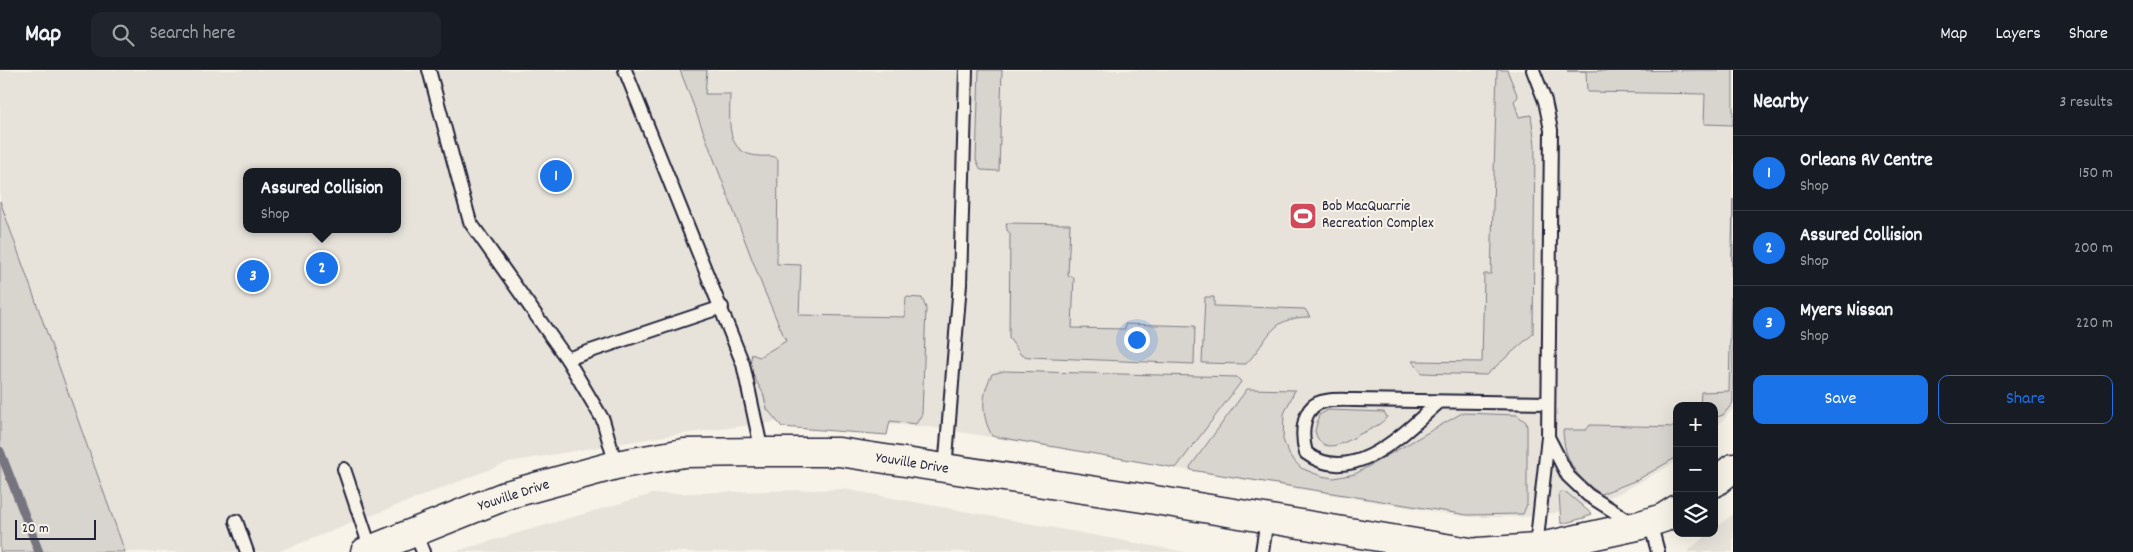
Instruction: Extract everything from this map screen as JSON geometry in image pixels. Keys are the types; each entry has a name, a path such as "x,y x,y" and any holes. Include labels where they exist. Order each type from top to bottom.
{"street":[{"name":"Youville Drive","path":"368,551 419,542 510,494 616,465 684,453 840,452 1470,552"},
{"path":"1718,479 1733,468"},
{"path":"1478,552 1536,548 1643,524 1663,518 1673,512"}],"lane":[{"path":"429,70 470,222 567,359 603,420 616,465"},
{"path":"625,70 743,364 762,452"},
{"path":"945,470 960,284 966,70"},
{"path":"1533,70 1545,102 1551,130 1548,437 1536,548"},
{"path":"567,359 722,308"},
{"path":"1439,402 1400,436 1376,453 1356,462 1325,464 1306,453 1302,439 1302,427 1314,406 1324,401 1439,402 1548,403"},
{"path":"1548,437 1568,476 1588,495 1643,524 1658,552"},
{"path":"344,469 368,551"},
{"path":"1262,552 1267,519"},
{"path":"236,521 247,552"}],"shaded area":[{"path":"0,70 1718,70 1733,81 1733,409 1718,426 1718,402 1673,402 1673,464 1624,491 1600,501 1550,514 1524,517 1472,517 930,427 808,418 665,436 509,462 278,552 116,552 0,240"},
{"path":"680,70 707,70 705,94 730,94 730,125 734,142 748,154 771,156 778,159 777,264 801,265 799,315 905,317 906,297 922,298 926,308 922,414 916,424 890,421 887,435 782,427 767,409 763,393 749,368 752,354 759,357 786,341 763,288"},
{"path":"979,70 1002,70 999,171 981,170 976,160"},
{"path":"1497,70 1507,70 1518,97 1514,101 1519,117 1531,115 1535,145 1533,334 1486,375 1422,373 1412,361 1482,362 1484,274 1491,274"},
{"path":"1733,70 1733,125 1704,124 1705,94 1587,92 1586,71 1567,71"},
{"path":"1733,199 1733,403 1723,415 1718,417 1718,402 1700,402 1701,392 1729,391"},
{"path":"0,201 125,552 0,552"},
{"path":"1006,223 1070,224 1068,276 1074,277 1072,328 1125,329 1125,324 1195,326 1194,364 1029,357 1021,355 1009,338 1010,234"},
{"path":"1205,297 1214,297 1214,306 1305,309 1310,317 1296,318 1278,325 1246,364 1202,363"},
{"path":"1004,371 1237,377 1241,382 1176,468 992,436 984,413 984,397 992,374"},
{"path":"1247,389 1295,390 1284,414 1283,440 1290,456 1301,468 1321,476 1334,478 1355,474 1462,413 1517,415 1526,422 1527,427 1527,504 1523,514 1467,515 1191,470 1190,467"},
{"path":"1328,410 1384,412 1387,417 1378,425 1341,444 1328,446 1322,444 1315,431 1319,415"},
{"path":"1590,425 1673,427 1673,459 1637,480 1601,494 1578,475 1566,450 1563,430 1586,430"},
{"path":"844,489 1185,552 453,552 652,494"},
{"path":"1559,493 1567,493 1592,514 1561,524"},
{"path":"1733,514 1733,552 1687,552 1704,537 1718,537 1718,526"}],"waterway":[{"path":"0,451 39,552"}],"place":[{"name":"Orleans RV Centre","path":"556,176"},
{"name":"Bob MacQuarrie Recreation Complex","path":"1303,216"},
{"name":"Assured Collision","path":"322,268"},
{"name":"Myers Nissan","path":"253,276"}]}
